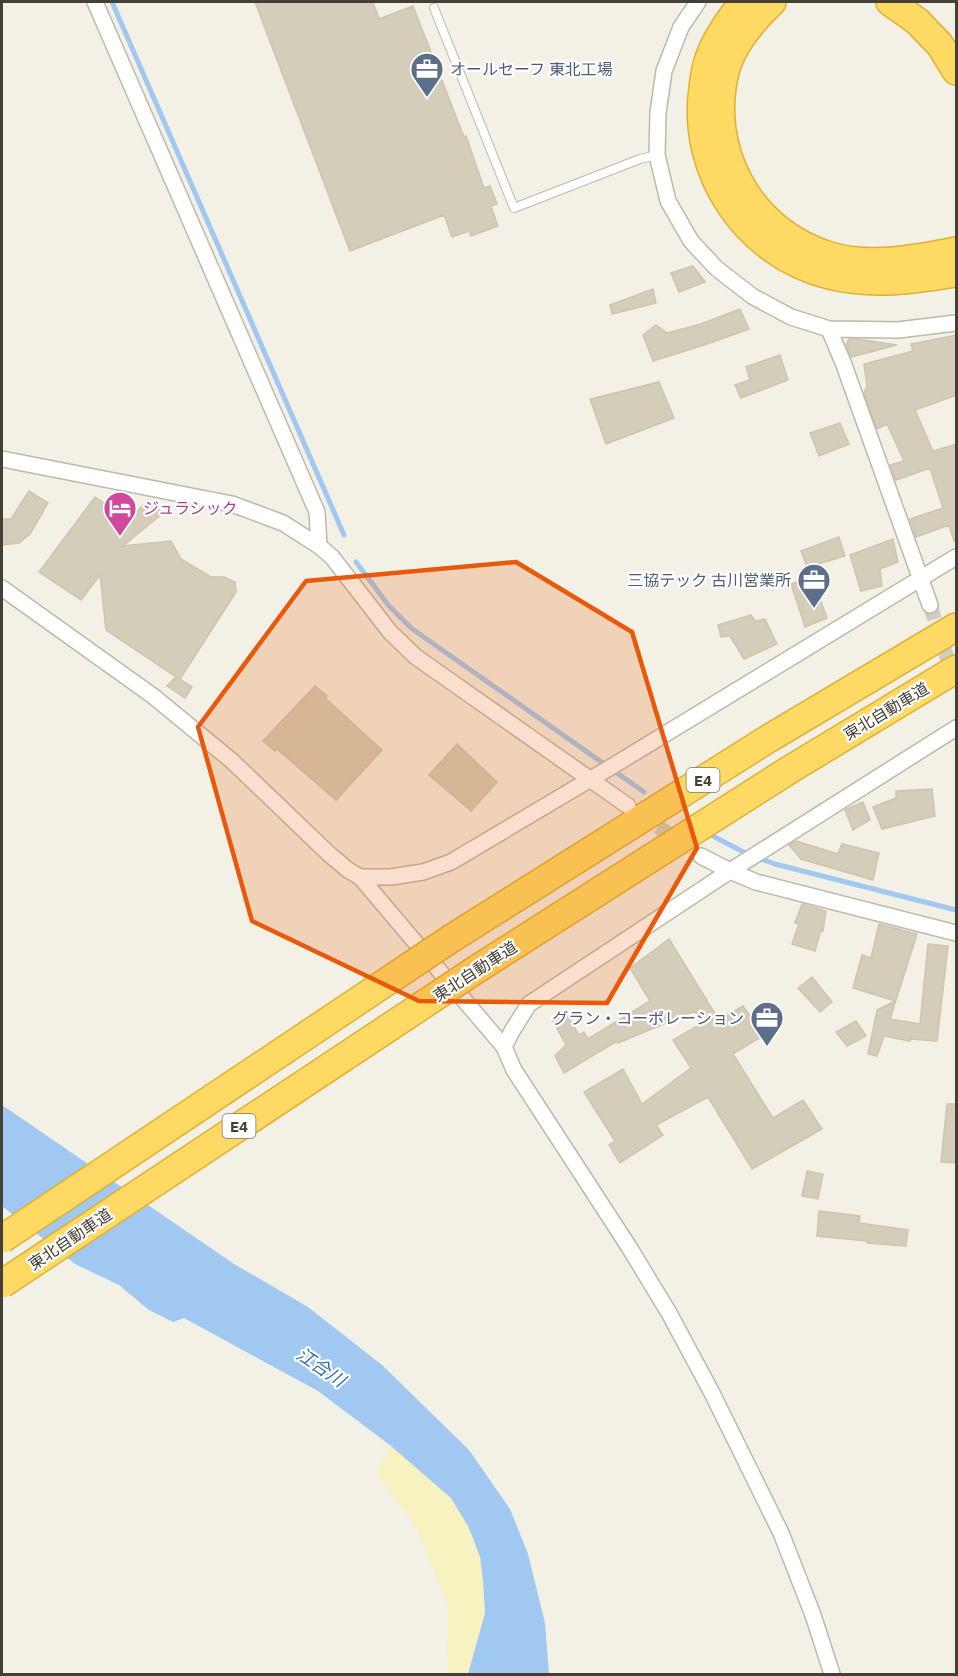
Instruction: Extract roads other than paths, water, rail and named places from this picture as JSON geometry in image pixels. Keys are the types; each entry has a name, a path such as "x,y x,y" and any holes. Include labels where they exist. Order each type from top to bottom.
{"highway":[{"path":"743,2 723,30 707,65 702,95 703,131 708,161 721,190 736,214 757,236 781,254 806,267 829,275 857,280 890,281 957,273"},
{"path":"772,2 752,21 738,42 727,66 721,93 720,120 724,146 735,177 753,206 777,229 830,256 889,261 922,258 957,251"},
{"path":"890,2 916,21 940,45 957,71"},
{"name":"E4","path":"2,1239 452,938 768,739 957,627"},
{"name":"東北自動車道","path":"2,1284 477,969 789,770 957,669"}],"street":[{"path":"95,2 317,512 319,546"},
{"path":"698,2 681,27 664,71 658,113 657,155 668,201 691,241 716,268 752,296 791,317 829,329 898,330 957,323"},
{"path":"829,329 930,605"},
{"path":"2,459 232,504 283,523 332,557 390,632 416,657 604,772 628,806"},
{"path":"360,877 391,877 423,872 451,862 604,772 957,557"},
{"path":"2,588 153,696 232,761 329,854 360,877 504,1047 514,1070 635,1256 712,1393 781,1533 813,1615 832,1674"},
{"path":"504,1047 529,1004 730,872 957,728"},
{"path":"701,856 730,872 756,882 957,933"}],"lane":[{"path":"434,8 514,208 640,159 657,155"}],"water":[{"name":"江合川","path":"2,1105 234,1264 308,1307 382,1365 469,1450 510,1509 528,1554 545,1623 549,1674 468,1674 485,1613 480,1557 469,1528 451,1498 391,1446 318,1391 184,1318 173,1322 149,1310 119,1285 75,1264 2,1206"}],"waterway":[{"path":"112,2 344,535"},
{"path":"356,562 389,606 411,628 644,792"},
{"path":"711,835 749,855"},
{"path":"758,858 956,910"}],"tunnel":[{"path":"930,605 956,686"},
{"path":"639,814 701,856"}],"place":[{"name":"オールセーフ 東北工場","path":"427,98"},
{"name":"ジュラシック","path":"120,537"},
{"name":"三協テック 古川営業所","path":"814,609"},
{"name":"グラン・コーポレーション","path":"767,1047"}]}
